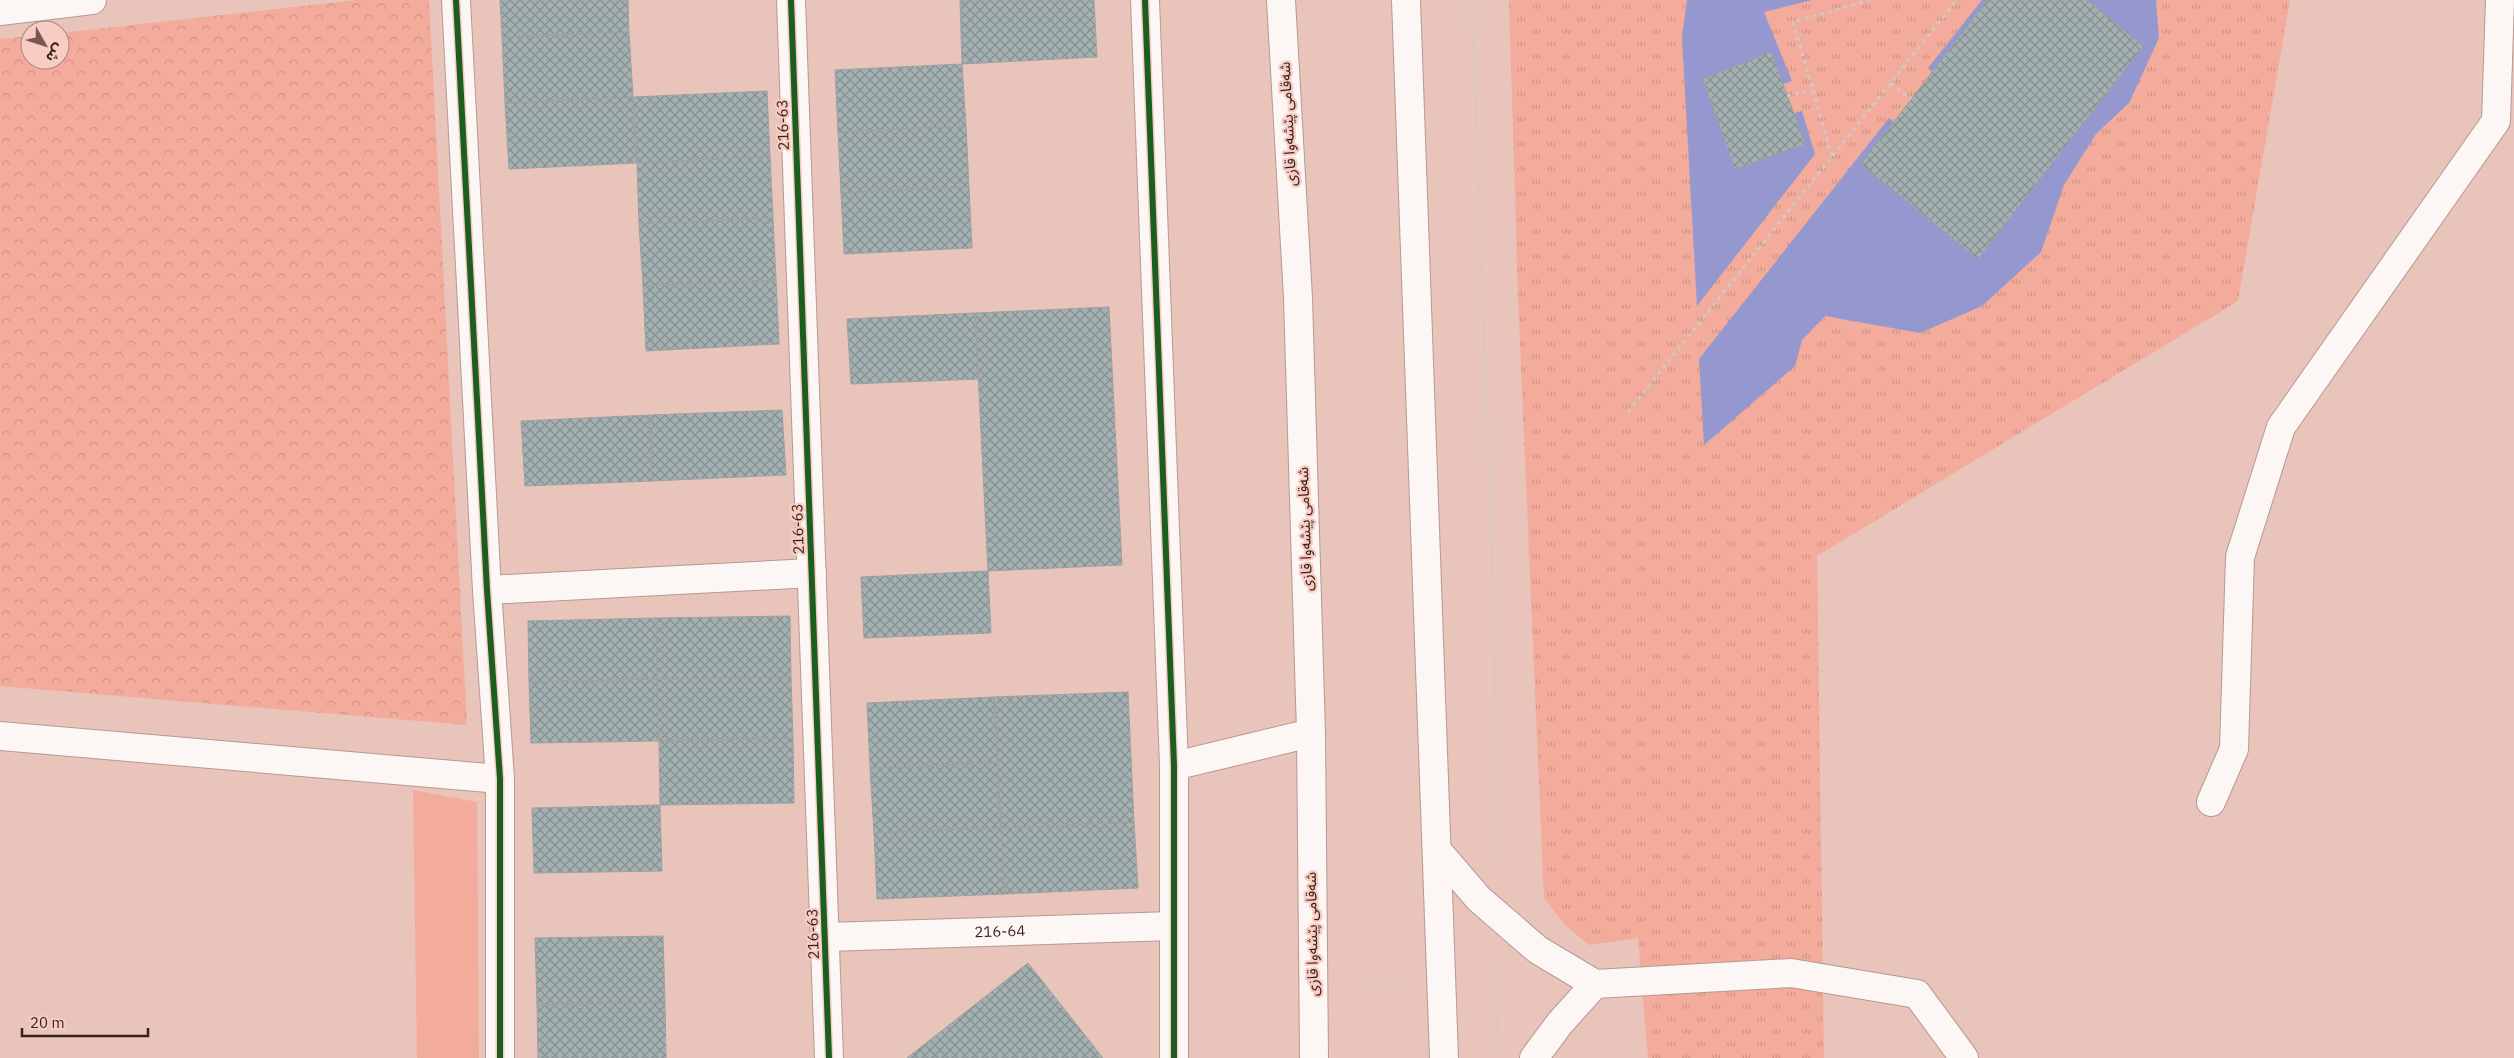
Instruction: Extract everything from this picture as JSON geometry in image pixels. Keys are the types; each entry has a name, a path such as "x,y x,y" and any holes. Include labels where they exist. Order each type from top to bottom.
{"main road":[{"path":"0,11 92,0"},
{"path":"456,0 487,590 500,778 500,1058"},
{"name":"216-63","path":"791,0 829,1058"},
{"path":"1145,0 1174,766 1172,926 1174,1058"},
{"name":"شەقامی پێشەوا قازی","path":"1281,0 1298,298 1312,733 1314,1058"},
{"path":"1406,0 1444,1058"},
{"path":"2211,802 2234,749 2240,557 2281,427 2496,120 2500,0"},
{"path":"487,590 812,573"},
{"path":"1174,766 1312,733"},
{"path":"0,736 500,778"},
{"path":"1437,850 1479,899 1538,950 1595,984 1791,973 1917,994 1964,1058"},
{"name":"216-64","path":"826,937 1172,926"},
{"path":"1534,1058 1560,1023 1595,984"}],"path":[{"path":"1472,0 1494,612 1498,1058"},
{"path":"1832,156 1793,22 1870,0"},
{"path":"1628,412 1957,0"},
{"path":"1891,83 1911,99"},
{"path":"1788,96 1813,90"},
{"path":"1366,988 1410,986"}],"green space":[{"path":"357,0 429,0 467,725 0,686 0,39 20,37 20,70 70,70 70,32"},
{"path":"1509,0 2290,0 2238,301 1817,556 1824,1058 1648,1058 1638,938 1589,945 1565,925 1544,898 1518,297"},
{"path":"413,790 477,802 479,1058 417,1058"}],"water":[{"path":"1687,0 1812,0 1764,12 1792,81 1783,84 1794,113 1802,111 1815,154 1697,306 1682,38"},
{"path":"1982,0 2156,0 2159,38 2129,103 2096,134 2064,185 2041,252 1982,306 1920,333 1825,316 1802,340 1795,366 1704,445 1699,359 1889,118 1894,122 1932,72 1928,68"}],"building":[{"path":"500,0 628,0 629,32 502,37"},
{"path":"960,0 1094,0 1097,57 962,64"},
{"path":"1988,0 2087,0 2143,46 1978,259 1861,164"},
{"path":"629,32 633,97 505,103 502,37"},
{"path":"1771,52 1805,144 1735,169 1703,79"},
{"path":"962,64 966,126 838,132 835,70"},
{"path":"767,91 770,156 637,163 633,97"},
{"path":"633,97 637,163 509,169 505,103"},
{"path":"966,126 969,187 841,193 838,132"},
{"path":"770,156 773,218 639,224 637,163"},
{"path":"969,187 972,248 844,254 841,193"},
{"path":"773,218 776,280 643,286 639,224"},
{"path":"776,280 779,344 646,351 643,286"},
{"path":"1109,307 1122,565 988,571 975,313"},
{"path":"975,313 979,379 851,384 847,319"},
{"path":"782,410 786,475 652,481 649,415"},
{"path":"649,415 652,481 525,486 521,421"},
{"path":"988,571 991,633 864,638 861,577"},
{"path":"790,616 791,677 657,679 656,618"},
{"path":"656,618 657,679 529,682 528,621"},
{"path":"791,677 793,738 659,741 657,679"},
{"path":"657,679 659,741 531,743 529,682"},
{"path":"1128,692 1134,822 1001,828 994,697"},
{"path":"994,697 998,763 870,768 867,703"},
{"path":"793,738 794,803 660,805 659,741"},
{"path":"998,763 1001,828 874,833 870,768"},
{"path":"660,805 662,871 534,873 532,808"},
{"path":"1134,822 1138,888 1005,894 1001,828"},
{"path":"1001,828 1005,894 877,899 874,833"},
{"path":"663,936 665,1002 537,1005 535,938"},
{"path":"1028,963 1103,1058 907,1058"},
{"path":"665,1002 666,1058 538,1058 537,1005"}],"cycle path":[{"path":"456,0 487,590 500,779 500,1058"},
{"path":"791,0 829,1058"},
{"path":"1145,0 1174,766 1174,1058"}]}
